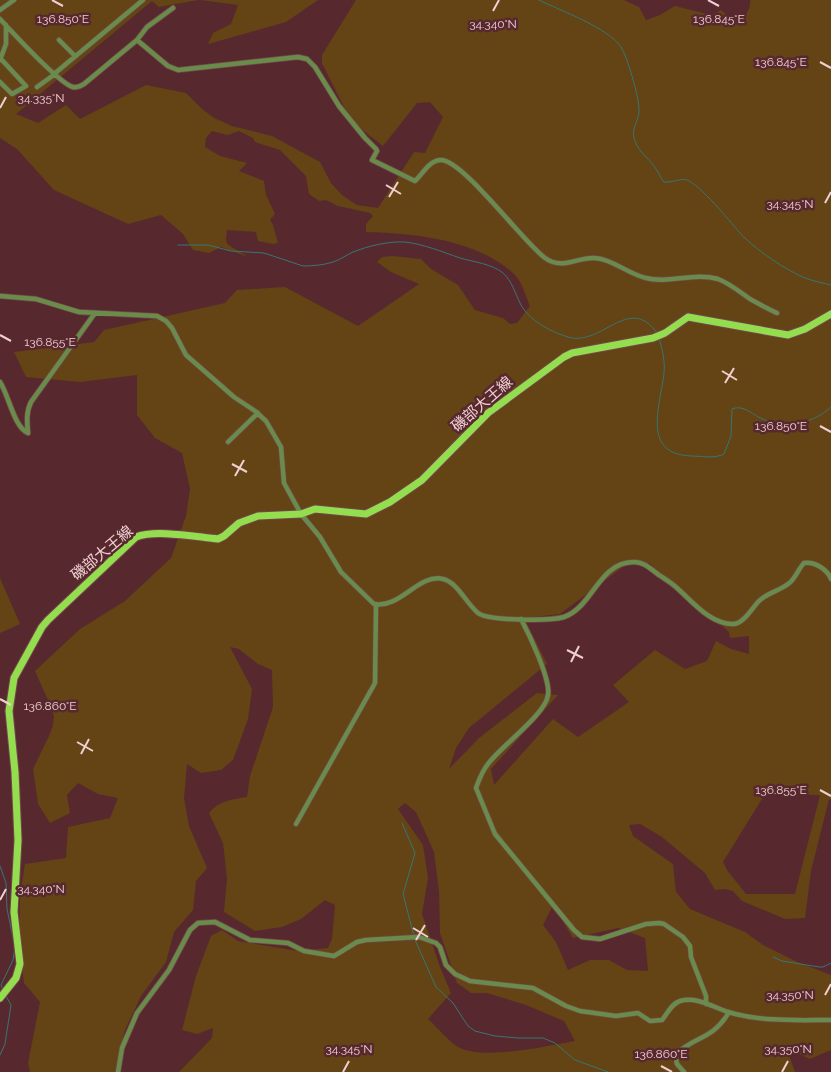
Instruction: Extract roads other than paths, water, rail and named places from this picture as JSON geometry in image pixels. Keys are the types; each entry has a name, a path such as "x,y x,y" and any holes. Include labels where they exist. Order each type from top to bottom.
{"main road":[{"name":"磯部大王線","path":"3,995 16,978 20,964 14,912 18,840 9,711 14,678 42,627 55,612 136,537 144,534 156,534 218,539 239,523 258,516 301,514 316,510 366,514 390,502 422,480 488,413 564,357 578,351 658,336 688,318 788,335 806,329 831,314"}],"street":[{"path":"0,10 14,0"},
{"path":"37,87 143,0"},
{"path":"0,19 55,74 72,87 78,87 137,40 147,28 173,8"},
{"path":"0,82 12,94 26,86 0,60 6,44 6,25"},
{"path":"59,40 75,56"},
{"path":"137,40 168,66 178,70 298,57 307,59 315,67 339,106 376,149 377,151 372,160 415,181 435,161 443,160 454,165 550,261 564,264 593,258 646,278 658,280 693,276 718,279 777,313"},
{"path":"0,296 36,299 79,312 157,316 166,321 186,355 234,397 258,413 266,421 281,446 284,483 301,514 324,543 341,572 376,604 389,603 432,579 443,578 454,585 463,598 480,614 521,619 554,619 567,616 580,606 598,582 615,566 638,562 650,568 676,587 704,612 717,620 727,623 739,622 766,595 789,584 804,563 814,564 823,569 829,573 831,579"},
{"path":"0,382 7,393 18,424 21,429 28,433 28,408 31,402 95,313"},
{"path":"228,442 258,413"},
{"path":"296,824 375,683 376,604"},
{"path":"521,619 531,638 549,693 548,698 539,711 487,764 476,788 495,834 574,930 582,937 600,939 646,924 659,923 683,937 690,946 691,957 706,996 706,1004"},
{"path":"118,1072 122,1048 137,1013 169,970 190,930 198,923 215,922 250,940 288,943 304,951 334,956 357,942 366,940 419,937 428,939 440,947 446,964 455,974 470,981 532,988 566,1006 580,1011 616,1016 638,1014 653,1022 662,1020 672,1005 678,1001 688,1000 730,1012 769,1019 831,1020"},
{"path":"684,1072 677,1064 675,1056 686,1046 704,1038 720,1027 730,1012"}],"waterway":[{"path":"539,0 595,26 621,47 635,86 638,103 639,113 633,134 635,142 664,182 687,180 693,183 714,203 739,232 762,252 800,276 831,285"},
{"path":"178,245 208,245 231,251 264,253 303,266 329,263 353,252 379,244 392,242 412,243 488,265 499,270 509,280 528,315 547,329 561,335 580,338 592,335 626,319 636,318 647,322 657,333"},
{"path":"659,339 662,347 664,369 657,425 659,437 665,447 675,453 708,457 724,454 731,436 732,409 741,408 765,420 791,424 808,421 831,407"},
{"path":"402,823 415,853 403,894 414,936"},
{"path":"0,866 6,883 7,909 15,947 13,960 1,985 3,990"},
{"path":"415,940 436,987 453,1003 468,1026 475,1031 495,1036 543,1038 555,1043 575,1060 608,1072"},
{"path":"773,957 782,961 819,967 831,963"},
{"path":"0,1055 5,1044 11,1005 6,996"}]}
